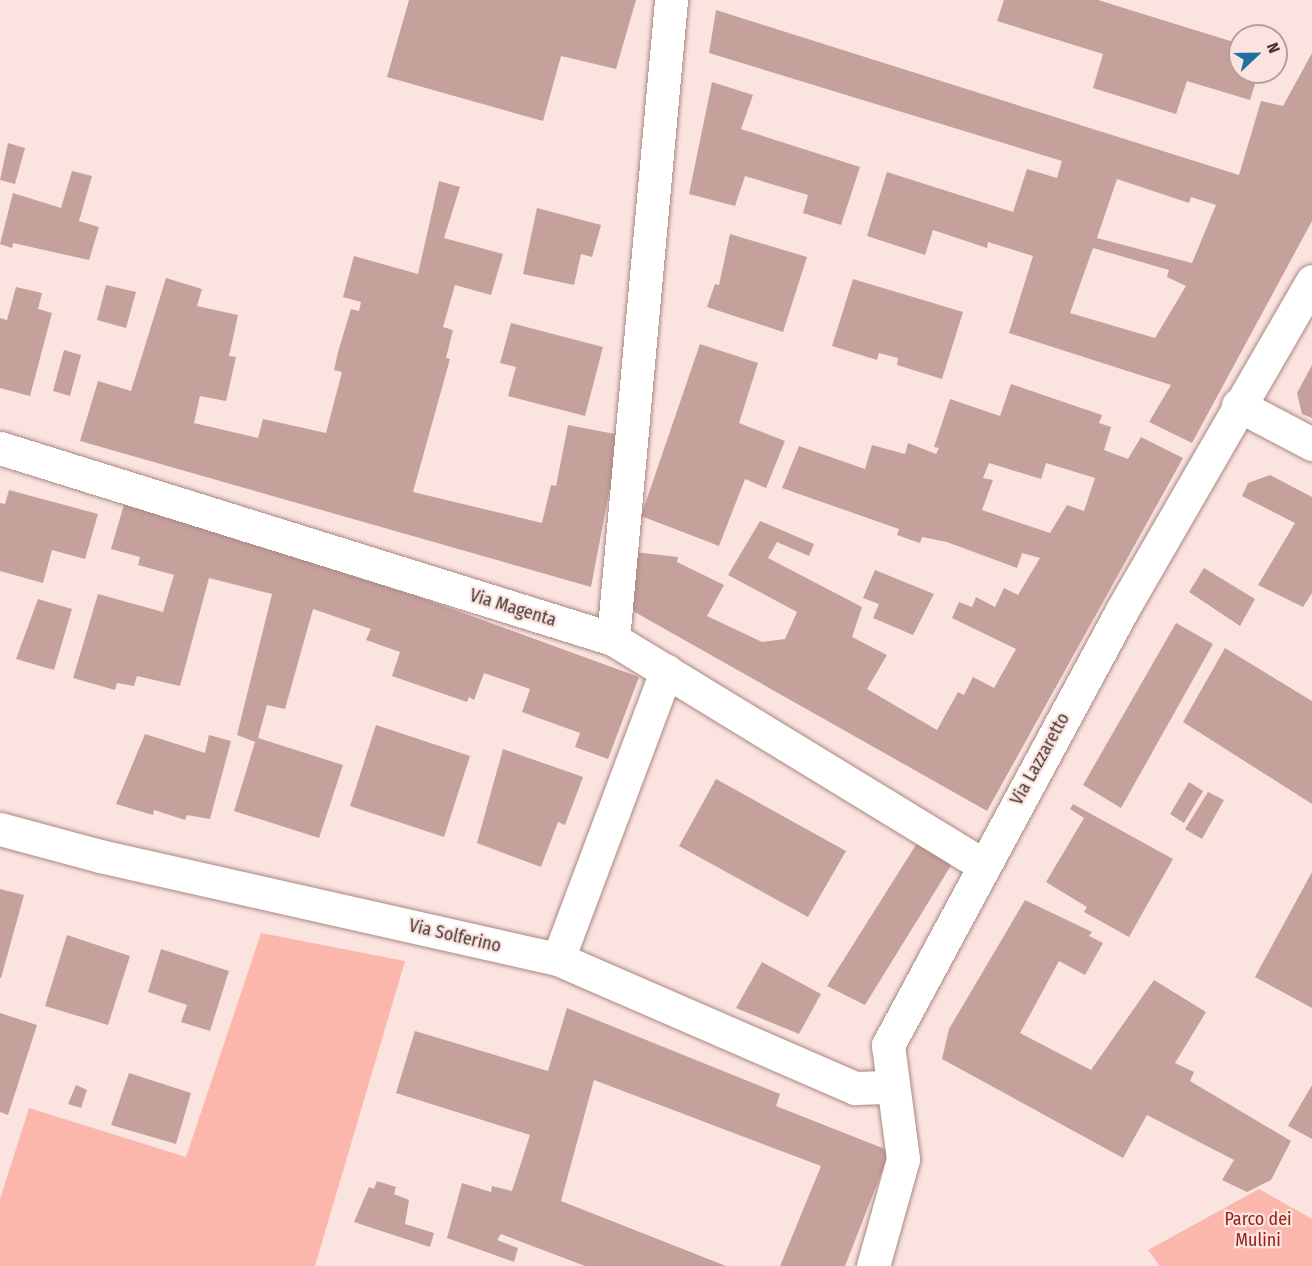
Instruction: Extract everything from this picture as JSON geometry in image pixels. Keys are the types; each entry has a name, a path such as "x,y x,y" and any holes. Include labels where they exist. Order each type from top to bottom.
{"street":[{"path":"613,639 671,0"},
{"name":"Via Lazzaretto","path":"873,1266 903,1160 902,1123 893,1087 888,1045 983,865 1238,405 1312,281"},
{"path":"1238,405 1312,444"},
{"name":"Via Magenta","path":"0,448 613,639 983,865"},
{"path":"558,959 666,671"},
{"name":"Via Solferino","path":"0,829 100,856 558,959 855,1088 893,1087"}],"green space":[{"path":"261,933 405,961 315,1266 0,1266 0,1199 29,1108 186,1157"},
{"name":"Parco dei Mulini","path":"1259,1189 1312,1219 1312,1266 1160,1266 1148,1250"}],"building":[{"path":"409,0 636,0 616,69 561,56 543,121 387,77"},
{"path":"1004,0 1098,0 1228,40 1228,84 1255,84 1250,100 1187,81 1176,114 1093,88 1103,54 997,21"},
{"path":"716,10 1239,175 1261,101 1283,106 1312,53 1312,221 1192,443 1149,422 1171,385 1009,333 1033,256 988,242 987,248 933,230 925,255 867,236 887,172 1013,212 1027,169 1057,178 1062,161 709,53","holes":["1117,179 1189,203 1191,197 1216,205 1192,263 1097,238","1093,248 1169,270 1167,277 1186,286 1155,338 1070,313"]},
{"path":"712,82 753,95 741,129 860,167 841,225 803,213 808,195 745,176 735,206 689,194"},
{"path":"8,143 25,148 15,184 0,180"},
{"path":"72,171 92,176 79,221 99,227 89,260 13,243 12,248 0,244 13,193 61,208"},
{"path":"439,181 460,187 444,238 503,254 491,295 455,285 443,327 453,330 446,358 450,359 413,492 542,523 551,485 556,486 568,425 620,435 591,587 80,441 98,381 131,391 166,278 202,289 197,306 238,315 229,356 236,357 226,401 200,396 194,423 258,438 263,419 326,433 342,372 334,370 338,352 351,309 359,311 361,302 343,297 354,256 418,274"},
{"path":"537,208 601,225 592,257 581,254 574,285 523,274"},
{"path":"730,234 807,257 783,332 707,307 715,284 719,285"},
{"path":"853,279 963,312 942,379 897,365 898,358 879,353 877,360 832,346"},
{"path":"106,285 136,292 126,328 97,320"},
{"path":"16,287 42,293 38,309 52,313 30,396 0,388 0,318 7,320"},
{"path":"511,323 603,347 585,416 508,396 516,367 500,363"},
{"path":"700,344 758,363 739,423 785,441 766,488 745,479 719,546 641,516"},
{"path":"64,350 81,355 70,396 53,391"},
{"path":"1312,365 1312,418 1302,414 1297,393"},
{"path":"1011,384 1102,415 1099,423 1111,427 1104,450 1128,459 1141,437 1183,458 987,811 624,606 634,552 678,557 677,562 724,585 707,616 762,642 785,639 797,612 728,575 760,521 814,544 809,556 777,542 768,558 862,607 852,637 887,655 867,689 937,730 958,692 964,695 973,677 994,688 1016,649 952,618 959,602 972,607 976,597 995,607 1004,588 1018,595 1040,558 1022,553 1017,568 947,542 922,537 920,543 897,535 899,529 782,488 799,446 865,469 872,445 905,454 908,443 936,454 939,448 934,447 950,399 1000,416","holes":["989,463 1041,479 1046,463 1095,478 1084,511 1067,505 1050,533 982,510 993,480 983,478"]},
{"path":"1270,475 1312,497 1312,593 1303,607 1258,585 1295,523 1242,496 1248,483"},
{"path":"9,490 98,514 85,559 52,550 43,583 0,571 0,503 5,504"},
{"path":"125,501 419,597 639,677 608,759 575,747 580,733 522,712 530,689 484,673 474,700 469,697 467,702 392,676 400,652 366,640 371,629 313,609 285,709 267,705 258,738 343,765 319,838 234,811 255,742 237,735 272,594 209,578 180,686 137,676 134,686 117,683 115,690 73,678 98,594 163,612 174,575 138,565 140,557 111,549"},
{"path":"1204,568 1255,599 1240,626 1189,592"},
{"path":"875,570 934,594 913,635 873,618 879,604 863,598"},
{"path":"38,599 72,609 54,670 16,659"},
{"path":"1176,623 1213,644 1121,808 1083,785"},
{"path":"1225,648 1312,701 1312,804 1183,722"},
{"path":"376,725 470,756 444,837 350,806"},
{"path":"145,734 205,753 209,735 231,741 210,819 187,815 185,820 154,810 153,815 116,804"},
{"path":"503,749 583,777 565,825 558,822 541,867 477,843"},
{"path":"716,779 846,851 808,917 679,846"},
{"path":"1189,782 1203,791 1184,823 1170,814"},
{"path":"1208,792 1224,800 1202,839 1185,829"},
{"path":"1073,804 1173,859 1129,937 1084,912 1087,907 1046,882 1084,818 1070,809"},
{"path":"919,840 955,859 865,1005 827,986"},
{"path":"1312,872 1312,1008 1255,977"},
{"path":"0,889 24,895 1,978 0,978"},
{"path":"1025,900 1092,932 1089,936 1103,943 1085,975 1059,961 1020,1033 1091,1070 1154,980 1206,1012 1175,1063 1194,1072 1190,1081 1291,1141 1271,1180 1247,1192 1222,1180 1234,1160 1147,1115 1123,1158 942,1059 949,1029"},
{"path":"67,935 130,956 108,1025 45,1006"},
{"path":"161,949 229,971 210,1031 181,1022 187,1005 148,992"},
{"path":"762,962 821,994 799,1034 736,1008"},
{"path":"567,1008 780,1094 776,1106 890,1151 845,1266 780,1266 821,1166 594,1080 561,1201 726,1266 585,1266 501,1234 497,1240 518,1248 514,1262 447,1238 462,1183 491,1192 492,1186 512,1191 530,1135 396,1093 415,1031 548,1071"},
{"path":"0,1013 37,1025 8,1115 0,1112"},
{"path":"129,1073 191,1093 176,1144 111,1125"},
{"path":"76,1085 87,1090 81,1108 68,1104"},
{"path":"1312,1085 1312,1139 1288,1126"},
{"path":"377,1181 396,1187 394,1194 409,1200 405,1224 434,1233 430,1247 354,1222 369,1187 374,1189"}]}
